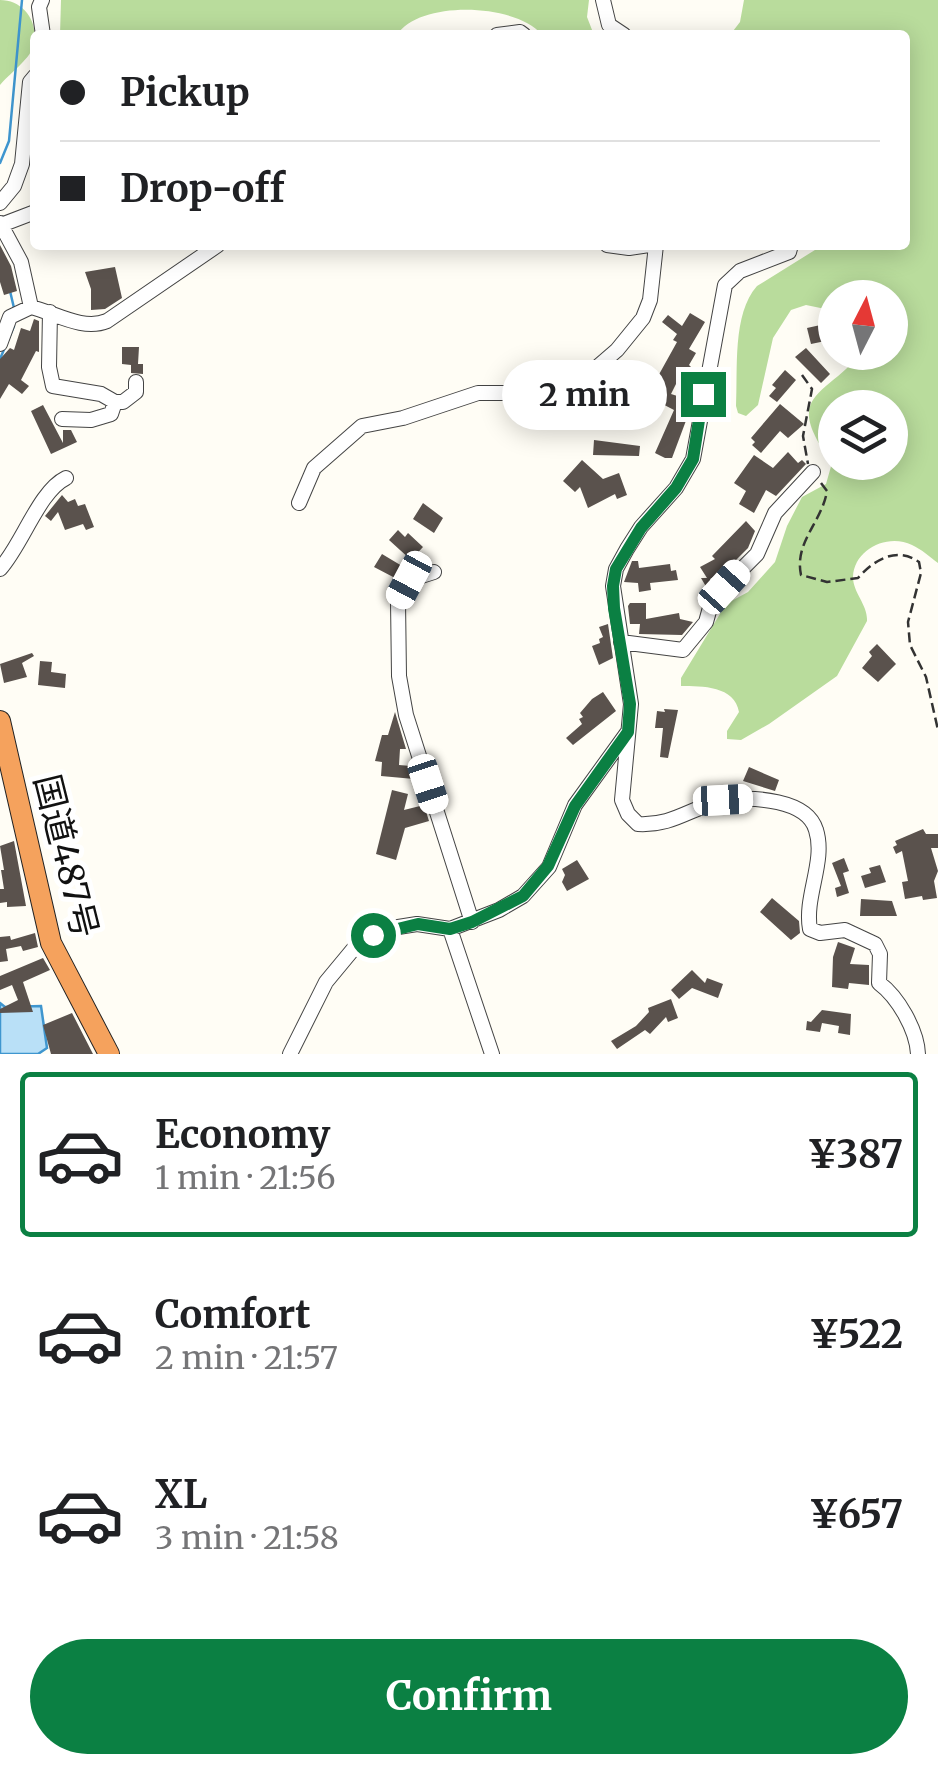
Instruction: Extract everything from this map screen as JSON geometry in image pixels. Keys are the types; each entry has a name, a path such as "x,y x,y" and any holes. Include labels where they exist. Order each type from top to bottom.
{"highway":[{"name":"国道487号","path":"0,721 50,943 109,1054"}],"street":[{"path":"42,0 38,7 42,30"},
{"path":"602,0 609,25 616,30"},
{"path":"0,203 14,186 22,164 30,82"},
{"path":"30,214 0,224 4,243 20,262 31,307"},
{"path":"0,344 10,317 31,307 78,322 96,325 107,321 211,250"},
{"path":"299,503 314,468 362,426 403,418 478,392 539,394 560,390 595,369 643,318 650,300 653,250"},
{"path":"790,250 740,272 725,285 693,459 676,488 641,528 616,569 613,586 630,704 622,800 638,824 660,825 723,800 754,799 789,806 809,816 818,848 806,912 810,930 845,930 876,944 880,954 879,983 913,1030 918,1054"},
{"path":"50,312 49,367 53,386 123,402 136,392 136,382"},
{"path":"62,419 92,420 111,414 115,402"},
{"path":"621,642 683,650 706,622 711,604 724,587 757,554 775,513 813,472"},
{"path":"0,569 11,558 46,497 66,478"},
{"path":"434,572 409,580 398,600 399,676 406,715 472,922"},
{"path":"290,1054 326,982 355,947 392,928 418,924 450,929 472,922 523,896 538,882 575,806 628,732"},
{"path":"450,929 492,1054"}],"path":[{"path":"802,375 812,389 803,436 808,466 827,492 798,560 801,575 827,582 858,578 869,566 898,554 919,562 921,572 908,622 910,645 926,677 938,730"}],"green space":[{"path":"0,0 23,9 34,30 30,30 27,57 0,85"},
{"path":"61,0 589,0 587,17 592,30 536,30 511,17 468,10 425,16 402,30 60,30"},
{"path":"744,0 938,0 938,563 903,542 883,542 866,551 859,558 853,577 867,621 837,676 769,724 741,740 727,739 727,731 739,712 731,697 716,689 681,686 681,678 726,604 748,592 775,562 802,497 827,480 908,480 908,390 821,390 845,370 908,370 908,280 818,280 818,307 806,305 791,310 773,338 758,405 746,416 738,413 736,406 740,327 757,286 815,250 910,250 910,30 734,30 740,22"},
{"path":"818,394 818,442 810,423 809,410"}],"water":[{"path":"0,1003 5,1007 41,1006 47,1048 38,1054 0,1054"}],"building":[{"path":"0,245 11,266 17,291 4,295 0,282"},
{"path":"115,267 122,298 105,309 91,310 91,289 85,272"},
{"path":"690,313 705,322 689,349 696,353 691,367 684,378 680,376 671,394 693,401 690,418 672,458 665,458 655,453 674,410 647,396 677,342 673,340 677,334 662,322 668,315 682,326"},
{"path":"34,319 39,321 39,352 36,351 21,380 29,386 22,394 9,384 0,399 0,359 10,348 14,350 21,328 30,331"},
{"path":"818,326 818,343 811,344 807,328"},
{"path":"122,347 139,347 138,364 143,364 143,374 131,373 131,365 122,364"},
{"path":"806,348 818,361 818,370 830,374 821,383 795,357"},
{"path":"785,370 796,380 777,402 769,396 776,388 772,385"},
{"path":"780,404 804,424 788,438 780,431 761,453 752,445 755,442 751,438"},
{"path":"43,405 63,443 63,430 71,430 77,442 51,454 31,411"},
{"path":"594,440 640,446 639,456 593,455"},
{"path":"788,452 798,463 802,460 806,464 776,496 766,490 754,513 739,504 746,491 734,483 754,455 773,468"},
{"path":"582,460 603,479 619,473 627,495 617,499 615,494 588,508 580,487 575,492 563,481"},
{"path":"62,495 68,502 75,499 78,506 85,504 94,527 86,530 83,524 65,530 58,512 51,521 45,516"},
{"path":"423,503 443,518 434,533 413,519"},
{"path":"746,521 755,531 748,548 710,579 713,584 708,590 700,567 715,559 712,556"},
{"path":"398,530 405,537 408,533 423,547 411,560 389,540"},
{"path":"382,554 402,566 395,578 374,567"},
{"path":"632,561 638,561 639,568 670,564 678,580 650,583 651,590 639,592 638,583 624,582"},
{"path":"630,603 646,603 646,619 679,613 680,619 693,622 682,635 639,634 640,624 630,624"},
{"path":"608,624 613,658 599,665 592,646 603,637 599,627"},
{"path":"877,644 896,664 878,682 862,668"},
{"path":"32,653 34,656 22,663 27,677 4,683 0,664"},
{"path":"40,661 52,662 51,672 66,674 65,688 38,685"},
{"path":"603,692 616,711 573,745 566,738 582,724 580,713"},
{"path":"664,709 678,710 668,758 660,757 663,728 655,728 657,711 665,712"},
{"path":"395,712 406,749 400,749 399,765 411,766 414,779 381,776 382,762 375,761 382,735 388,735"},
{"path":"749,767 779,780 775,791 743,781"},
{"path":"392,790 408,794 404,810 424,805 429,821 405,828 396,860 376,854"},
{"path":"923,829 926,834 938,834 938,848 931,848 938,871 934,881 937,898 905,899 902,882 908,881 902,851 896,854 893,847 897,845 895,841"},
{"path":"14,841 26,906 7,907 7,902 0,903 4,870 0,846"},
{"path":"844,858 849,871 843,873 849,893 837,897 835,888 841,886 832,863"},
{"path":"577,860 589,879 567,891 562,869"},
{"path":"880,865 886,882 865,888 861,876"},
{"path":"772,898 799,921 800,933 791,940 760,912"},
{"path":"861,899 892,901 897,916 860,916"},
{"path":"35,933 38,947 23,951 21,946 6,949 8,961 0,962 0,937 10,936 11,940"},
{"path":"838,942 855,948 850,964 869,965 869,985 849,983 848,989 832,987"},
{"path":"43,958 50,970 23,982 33,1012 0,1013 0,1009 18,1000 12,985 0,990 0,976"},
{"path":"692,970 705,983 707,978 723,984 718,998 692,988 679,999 671,990"},
{"path":"671,999 678,1018 668,1022 666,1017 650,1034 645,1030 617,1049 611,1041 636,1026 649,1012 648,1008"},
{"path":"822,1010 851,1014 850,1035 838,1033 839,1026 822,1023 820,1032 806,1030 807,1021 811,1022"},
{"path":"72,1013 93,1054 51,1054 43,1025"}],"waterway":[{"path":"0,163 9,141 22,0"},
{"path":"10,291 14,308"},
{"path":"0,359 14,326"}],"route":[{"path":"373,935 418,924 450,929 472,922 523,896 548,866 588,784 628,732 630,704 614,608 616,569 627,548 676,488 693,459 703,394"}]}
